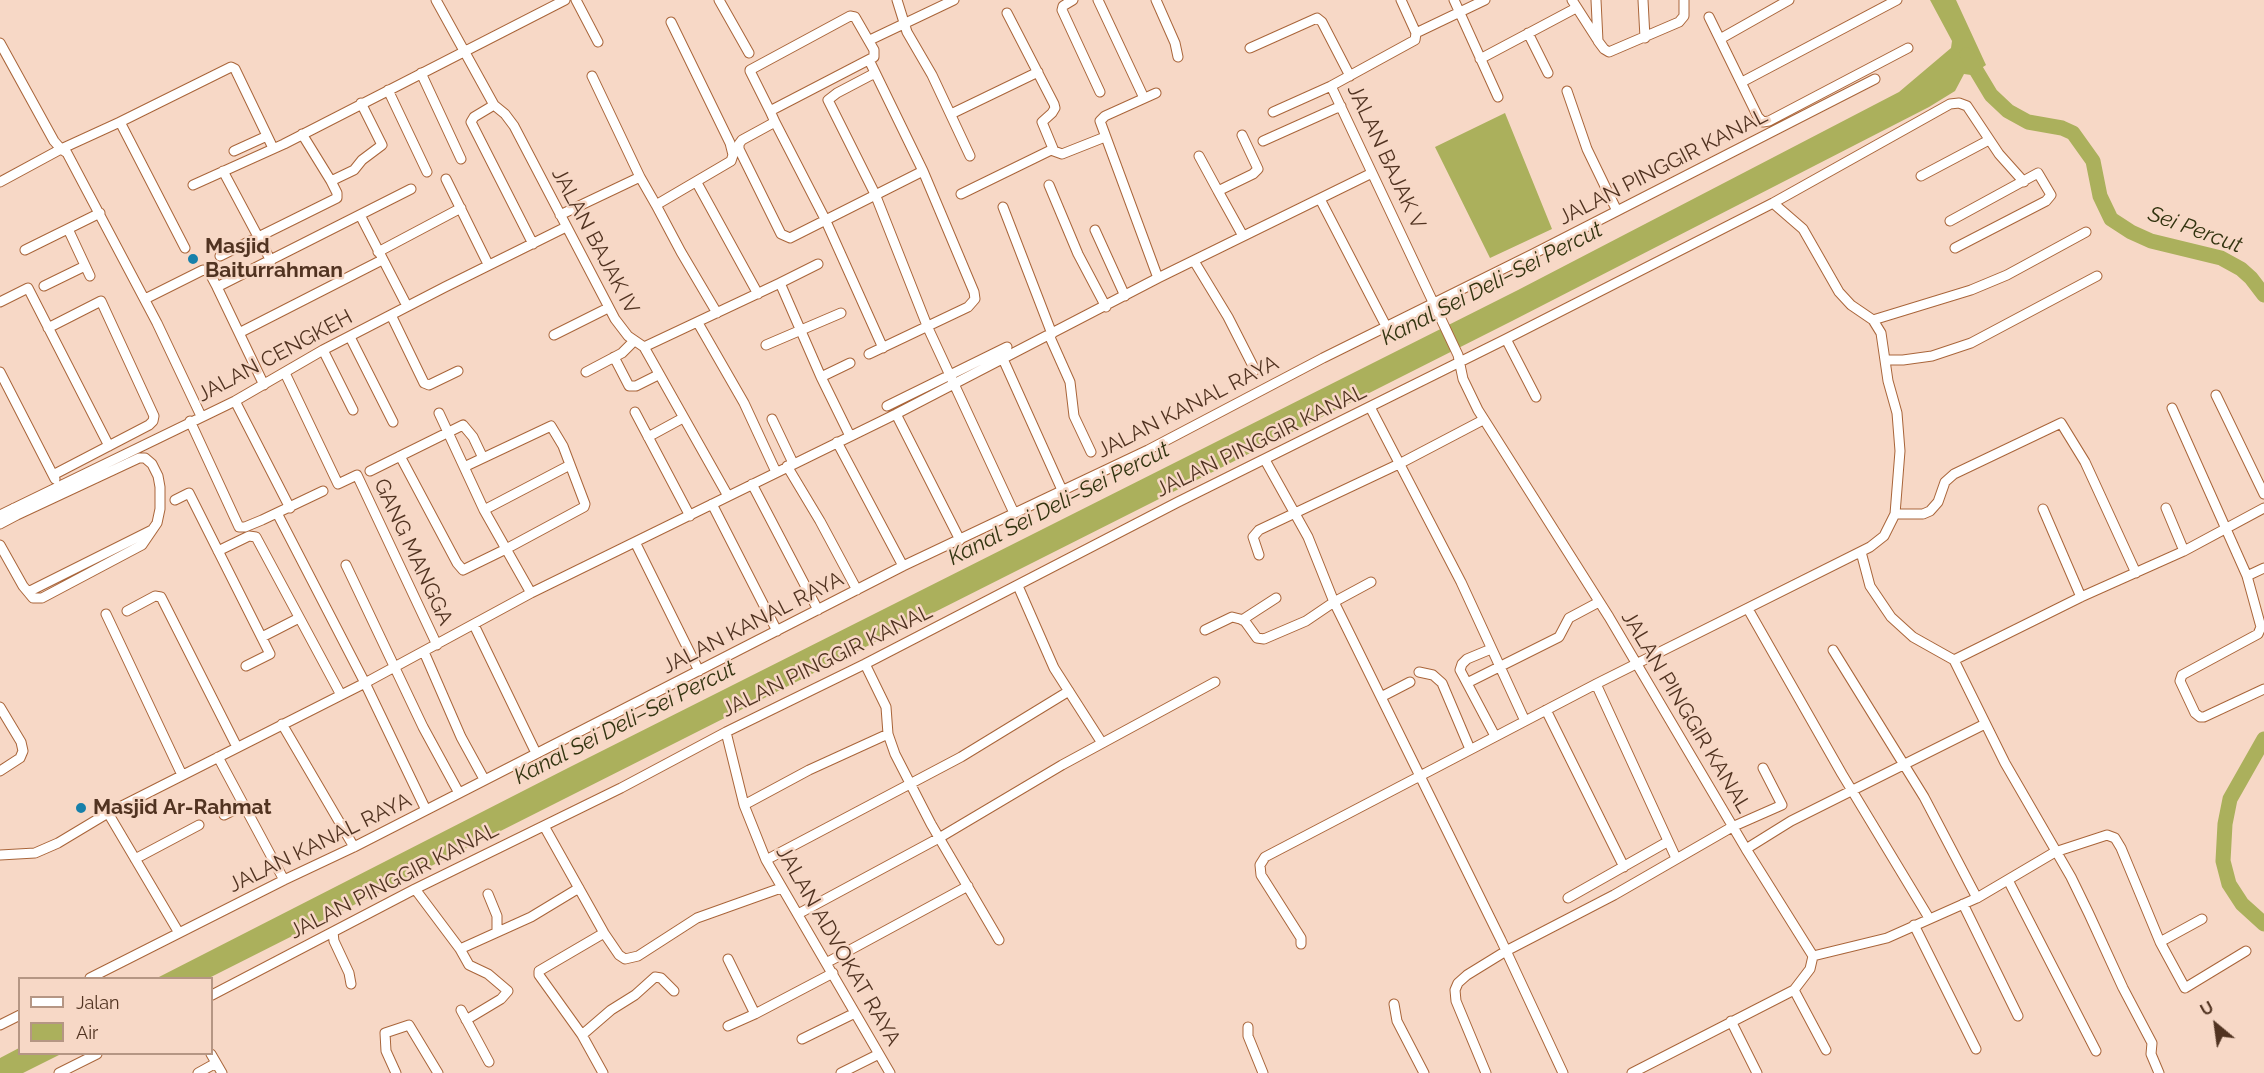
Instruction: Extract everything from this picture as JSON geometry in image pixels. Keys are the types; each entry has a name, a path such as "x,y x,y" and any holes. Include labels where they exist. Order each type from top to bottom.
{"street":[{"name":"JALAN BAJAK IV","path":"436,0 494,105 514,126 608,308 622,329 644,347"},
{"path":"194,185 302,134 565,0"},
{"path":"576,0 598,42"},
{"path":"719,0 749,53"},
{"path":"897,0 909,37 922,56 970,156"},
{"path":"872,39 954,0"},
{"path":"1073,0 1063,6 1062,10 1100,92"},
{"path":"1098,0 1144,98"},
{"path":"1156,0 1175,43 1178,57"},
{"path":"1401,0 1416,33"},
{"path":"1454,0 1498,97"},
{"name":"JALAN BAJAK V","path":"1459,358 1331,86 1408,45 1414,40 1416,33 1485,0"},
{"path":"1596,0 1598,41"},
{"path":"1643,0 1645,38"},
{"path":"1480,59 1574,4 1598,41 1609,52 1675,25 1682,20 1685,12 1684,0"},
{"path":"1720,39 1789,0"},
{"path":"1742,82 1897,0"},
{"path":"1007,13 1055,108 1042,122 1054,151"},
{"path":"770,111 875,56 856,18 850,16 751,68 750,71 775,122 825,219 883,348"},
{"path":"1709,17 1758,117 1766,122 1908,48"},
{"path":"1250,48 1317,18 1322,22 1350,76"},
{"path":"656,205 728,165 734,155 671,22"},
{"path":"1528,33 1548,73"},
{"path":"0,43 54,141 71,158 145,300 201,416"},
{"path":"869,60 923,171 975,295 973,303 968,307 928,328 869,354"},
{"path":"0,182 61,149 231,67 235,69 273,148"},
{"path":"951,114 1038,72"},
{"path":"421,73 461,159"},
{"path":"875,73 828,100 875,194 928,328 1014,513"},
{"path":"592,76 640,177 717,313"},
{"name":"JALAN PINGGIR KANAL","path":"1436,305 1875,79"},
{"path":"1273,112 1331,86"},
{"path":"388,90 427,172"},
{"path":"1567,91 1587,149 1617,211"},
{"path":"1156,93 1102,118 1100,124 1158,278"},
{"path":"331,181 354,170 362,159 382,146 361,103"},
{"name":"JALAN PINGGIR KANAL","path":"213,994 415,889 621,788 726,732 865,664 1178,502 1370,407 1459,358 1506,339 1773,203 1950,104 1959,103 1967,106 1989,140"},
{"path":"494,105 474,117 471,122 533,244"},
{"path":"1263,141 1341,106"},
{"path":"120,122 185,248"},
{"path":"775,122 738,144 765,204 781,234 787,238 794,237 825,219 923,171"},
{"path":"220,256 336,199 338,195 331,181 302,134"},
{"path":"1218,191 1253,174 1258,169 1242,135"},
{"path":"234,151 267,136"},
{"path":"961,194 1047,152 1054,151 1062,154 1105,137"},
{"path":"1921,176 1989,140 2024,183"},
{"path":"1199,156 1243,236"},
{"path":"223,171 271,261"},
{"path":"887,406 1003,359 1158,278 1372,173"},
{"path":"1950,221 2040,174 2051,197 1955,248"},
{"path":"560,215 640,177"},
{"path":"446,179 488,264"},
{"path":"697,183 758,294"},
{"path":"1048,185 1078,254 1106,307"},
{"path":"217,287 411,189"},
{"path":"1320,199 1386,326"},
{"path":"1301,944 1301,938 1261,875 1260,868 1265,857 1596,684 1880,541 1895,514 1899,478 1899,427 1881,333 1873,320 1851,305 1839,292 1803,229 1773,203"},
{"path":"1004,207 1070,382 1074,416 1091,452"},
{"path":"239,333 380,256 461,208"},
{"path":"25,250 100,213"},
{"path":"360,215 407,306"},
{"name":"JALAN CENGKEH","path":"0,515 16,512 58,486 235,400 407,306 566,227"},
{"path":"68,230 90,276"},
{"path":"1095,230 1125,296"},
{"path":"1873,320 1971,290 2007,275 2086,232"},
{"path":"1194,261 1228,317 1255,370"},
{"path":"728,496 644,347 818,264"},
{"path":"44,286 85,266"},
{"path":"145,300 203,270 208,272 264,385"},
{"path":"1885,360 1932,356 1971,343 2097,276"},
{"path":"780,283 850,436"},
{"path":"0,302 28,288 109,446"},
{"path":"48,328 101,301 154,417 149,425 53,475"},
{"name":"JALAN KANAL RAYA","path":"92,977 354,847 903,566 1148,450 1386,326 1436,305"},
{"path":"554,335 608,308"},
{"path":"766,345 841,313"},
{"path":"391,315 424,383 429,385 458,371"},
{"path":"698,323 744,403 777,472"},
{"path":"350,337 393,422"},
{"path":"1506,339 1536,397"},
{"path":"586,372 614,357 634,341"},
{"path":"0,855 35,853 45,849 108,813 365,683 531,594 896,414 1008,347"},
{"path":"323,351 353,411"},
{"path":"614,357 629,386 636,386 658,375"},
{"name":"JALAN PINGGIR KANAL","path":"1459,358 1463,380 1483,420 1599,603 1732,827 1813,956"},
{"path":"1003,359 1062,490"},
{"path":"821,376 850,363"},
{"path":"0,372 58,486"},
{"name":"GANG MANGGA","path":"285,373 338,484 357,475 437,645"},
{"path":"2216,395 2264,494"},
{"path":"235,400 290,508"},
{"path":"1370,407 1461,582 1525,721"},
{"path":"2172,408 2247,576 2261,630 2258,634 2182,675 2180,679 2195,713 2200,717 2264,689"},
{"path":"635,412 690,516"},
{"path":"439,413 484,510 531,594"},
{"path":"896,414 960,540"},
{"path":"648,437 683,418"},
{"path":"772,419 790,465 857,590"},
{"path":"1259,555 1253,540 1254,534 1259,530 1401,463 1483,420"},
{"path":"190,421 239,527 245,527 290,508 323,491"},
{"path":"1895,514 1923,514 1930,511 1938,502 1945,483 1952,475 2061,423 2085,462 2136,573"},
{"path":"370,471 462,426 466,426 483,458"},
{"path":"400,456 460,569 465,569 506,549 584,507 585,504 563,446 551,426 464,467"},
{"path":"837,442 903,566"},
{"path":"0,524 16,512 142,458 149,460 155,468 160,487 160,509 154,530 28,592 0,545"},
{"path":"1265,460 1308,537 1334,602 1421,776 1563,1073"},
{"path":"484,510 570,465"},
{"path":"752,484 818,610"},
{"path":"175,500 189,493 270,654 246,666"},
{"path":"712,504 777,631"},
{"path":"2166,508 2184,551"},
{"path":"1954,660 2081,597 2184,551 2264,508"},
{"path":"2043,509 2081,597"},
{"path":"277,513 365,683 426,810"},
{"path":"218,551 249,536 255,536 341,694"},
{"path":"635,542 699,671"},
{"path":"1861,552 1870,586 1891,617 1913,636 1954,660 1985,724 2071,877 2123,988 2152,1043 2151,1054 2159,1073"},
{"path":"346,565 423,727 459,793"},
{"path":"2247,576 2264,568"},
{"path":"1205,630 1232,617 1242,620 1257,638 1264,639 1306,621 1334,602 1371,582"},
{"path":"1018,586 1054,668 1102,743"},
{"path":"127,611 156,595 161,597 237,747"},
{"path":"1242,620 1276,598"},
{"path":"1467,683 1559,637 1569,618 1599,603"},
{"path":"1748,609 1852,791 1929,918"},
{"path":"106,614 182,775"},
{"path":"262,638 299,618"},
{"path":"474,625 536,753"},
{"path":"1491,649 1467,659 1460,670 1495,736"},
{"path":"1833,650 1924,797 1977,898"},
{"path":"424,652 461,737 484,779"},
{"path":"865,664 886,706 888,734 911,784 939,838 999,940"},
{"path":"1419,672 1433,675 1442,682 1470,749"},
{"path":"798,914 939,838 1102,743 1215,682"},
{"path":"1381,697 1410,682"},
{"path":"1596,684 1676,858"},
{"path":"766,860 911,784 1069,692"},
{"path":"0,706 21,742 23,751 20,758 0,771"},
{"path":"1546,710 1624,867"},
{"path":"282,724 354,847"},
{"path":"1746,849 1791,821 1985,724"},
{"name":"JALAN ADVOKAT RAYA","path":"726,732 744,805 766,860 890,1073"},
{"path":"744,805 809,770 888,734"},
{"path":"218,757 242,806 284,880"},
{"path":"1486,1073 1456,1001 1455,990 1458,983 1506,951 1614,895 1732,827 1782,805 1762,768"},
{"path":"224,815 242,806"},
{"path":"108,813 179,933"},
{"path":"135,859 199,825"},
{"path":"544,826 604,933 619,955 625,959 638,956 698,918 781,888"},
{"path":"1632,1073 1794,990 1810,969 1813,956 1887,938 1977,898 2055,852 2103,835 2115,838 2128,863 2160,942 2185,988 2246,951"},
{"path":"1568,898 1667,842"},
{"path":"2008,880 2096,1051"},
{"path":"826,963 968,886"},
{"path":"460,950 531,917 579,888"},
{"path":"415,889 471,967 488,974 508,992 501,999 466,1020"},
{"path":"488,894 497,916 497,932"},
{"path":"1963,904 2018,1016"},
{"path":"2160,942 2202,919"},
{"path":"1914,925 1976,1049"},
{"path":"333,932 334,944 350,973 351,984"},
{"path":"603,1073 582,1035 539,971 604,933"},
{"path":"728,959 755,1014"},
{"path":"728,1026 833,973"},
{"path":"582,1035 655,977 661,978 674,991"},
{"path":"1794,990 1826,1050"},
{"path":"1394,1004 1397,1021 1424,1073"},
{"path":"461,1010 489,1062"},
{"path":"802,1039 855,1013"},
{"path":"0,1024 18,1016"},
{"path":"1731,1021 1757,1073"},
{"path":"396,1073 386,1050 385,1033 409,1025 438,1073"},
{"path":"1248,1027 1248,1036 1263,1073"},
{"path":"841,1073 879,1053"},
{"path":"59,1073 93,1055"},
{"path":"212,1055 222,1073"},
{"path":"198,1073 216,1063"}],"water":[{"path":"1930,0 1956,0 1986,65 1971,75 1964,74 1955,91 1929,107 1512,321 211,977 159,977 566,769 1518,290 1899,92 1951,48 1952,41"},
{"path":"1505,113 1552,229 1490,258 1435,147"},
{"path":"18,1049 18,1055 59,1055 23,1073 0,1073 0,1058"}],"waterway":[{"name":"Sei Percut","path":"1967,55 1991,95 2008,111 2028,122 2062,128 2073,133 2093,161 2100,196 2111,219 2151,241 2221,258 2241,269 2264,295"},
{"name":"Sei Percut","path":"2264,739 2230,799 2225,824 2223,861 2229,884 2242,904 2264,924"}],"place":[{"name":"Masjid Baiturrahman","path":"193,259"},
{"name":"Masjid Ar-Rahmat","path":"81,808"}],"water label":[{"name":"Kanal Sei Deli–Sei Percut","path":"1492,284"},
{"name":"Kanal Sei Deli–Sei Percut","path":"1059,504"},
{"name":"Kanal Sei Deli–Sei Percut","path":"625,723"}]}
